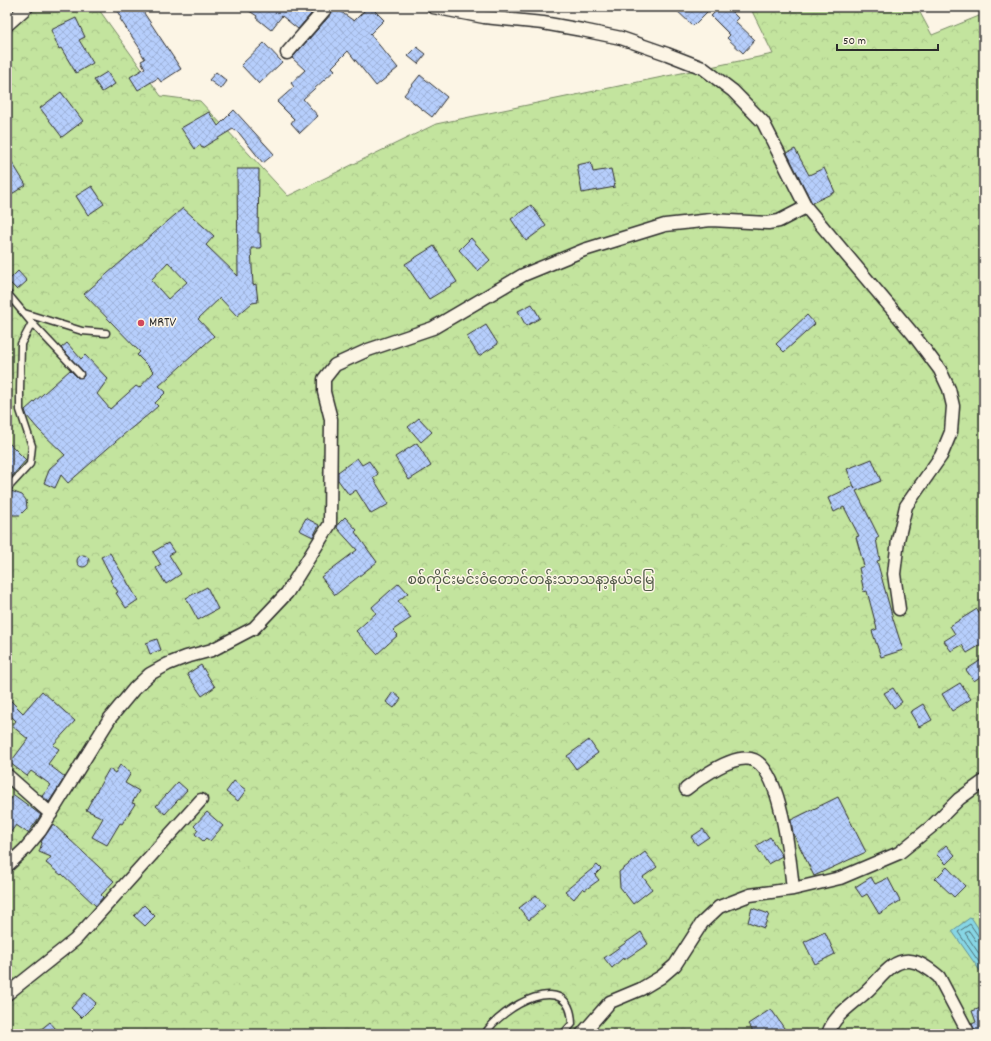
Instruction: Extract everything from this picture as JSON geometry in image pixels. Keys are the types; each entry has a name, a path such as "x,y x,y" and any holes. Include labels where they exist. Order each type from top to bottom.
{"street":[{"path":"7,26 27,7"},
{"path":"287,53 327,7"},
{"path":"441,8 505,20 543,23 621,38 703,68 733,90 763,122 806,207 913,334 940,370 949,388 953,406 951,432 941,456 906,506 898,540 894,574 899,609"},
{"path":"7,866 25,849 40,831 120,704 150,674 186,657 212,650 254,628 287,594 330,524 331,419 324,392 324,379 335,365 368,350 432,328 523,275 584,250 665,225 711,220 768,223 779,221 806,207"},
{"path":"686,789 716,768 742,759 754,760 764,768 775,790 782,814 790,860 793,889"},
{"path":"7,775 51,814"},
{"path":"582,1034 610,1002 641,989 661,977 675,965 702,923 718,907 750,896 793,889 840,878 899,853 931,827 959,799 984,782"},
{"path":"7,994 75,940 201,800"},
{"path":"828,1034 831,1025 838,1017 867,991 883,974 899,963 909,961 932,970 939,977 951,997 969,1034"}],"lane":[{"path":"7,293 32,323 80,374"},
{"path":"24,313 82,330 106,333"},
{"path":"7,488 30,464 32,446 20,410 20,390 21,344 32,323"},
{"path":"485,1034 507,1010 522,1002 546,994 563,1000 568,1006 572,1016 572,1024 563,1034"}],"green space":[{"name":"စစ်ကိုင်းမင်းဝံတောင်တန်းသာသနာ့နယ်မြေ","path":"7,7 97,7 161,96 200,101 288,196 436,124 773,54 750,7 917,7 932,35 984,14 984,1034 7,1034"}],"water":[{"path":"971,917 984,937 983,975 952,931"}],"building":[{"path":"115,7 140,7 181,69 161,82 158,78 138,90 130,77 145,68 141,61 145,59 140,51 141,50 120,19 121,18"},
{"path":"243,7 317,7 298,29 282,16 271,30 256,18 257,16"},
{"path":"334,7 354,21 368,7 371,7 384,20 370,34 398,68 376,86 348,51 332,67 335,70 303,99 318,116 300,133 291,123 294,119 277,102 294,87 291,83 305,70 292,58 333,12"},
{"path":"673,7 712,7 693,26"},
{"path":"720,7 727,7 738,18 735,21 755,40 743,53 727,38 730,35 711,16"},
{"path":"76,18 85,37 79,40 93,63 76,73 61,48 59,49 51,30"},
{"path":"264,43 282,62 259,84 241,65"},
{"path":"417,47 426,54 418,64 408,56"},
{"path":"107,72 115,84 102,92 94,80"},
{"path":"216,72 227,81 221,89 209,80"},
{"path":"420,75 447,97 432,117 404,95"},
{"path":"61,92 83,121 62,137 40,108"},
{"path":"234,110 274,154 263,163 239,133 233,129 202,148 200,145 195,149 181,128 209,112 218,126"},
{"path":"795,149 809,175 824,168 835,192 812,203 787,153"},
{"path":"7,154 26,185 7,197"},
{"path":"591,162 593,172 611,169 615,187 582,193 577,165"},
{"path":"237,169 259,169 258,233 260,233 261,248 251,248 253,285 256,284 258,302 252,303 237,316 220,298 198,319 214,336 159,386 166,392 155,403 158,406 68,483 61,475 55,488 44,483 50,468 65,455 38,429 27,416 25,410 70,370 78,378 84,376 83,371 61,348 67,343 81,359 85,355 108,379 97,394 110,409 136,386 139,388 154,372 137,355 140,352 84,294 183,208 214,236 206,245 238,276","holes":["168,262 187,282 168,299 151,280"]},
{"path":"92,186 104,204 88,215 76,196"},
{"path":"531,205 546,226 526,241 511,219"},
{"path":"471,238 490,260 478,271 459,250"},
{"path":"434,246 457,282 429,299 405,264"},
{"path":"18,271 27,281 17,290 8,281"},
{"path":"532,304 540,318 526,326 518,311"},
{"path":"807,315 815,324 784,352 776,344"},
{"path":"486,325 498,344 479,356 467,337"},
{"path":"419,418 432,432 421,442 408,427"},
{"path":"7,441 26,460 7,482"},
{"path":"417,443 431,466 409,480 395,457"},
{"path":"357,458 362,465 369,461 378,474 373,478 389,504 371,514 356,490 349,495 338,480 338,472"},
{"path":"872,459 881,481 856,491 879,537 876,539 880,560 877,561 903,650 881,657 872,631 877,629 867,591 864,592 859,568 864,566 856,537 859,536 844,507 834,512 828,498 853,486 855,489 847,469"},
{"path":"11,491 22,495 26,500 27,508 20,515 13,515 7,510 7,493"},
{"path":"345,517 357,530 355,532 377,562 335,595 321,577 357,550 337,528 338,524"},
{"path":"306,518 319,525 313,537 299,530"},
{"path":"168,543 174,552 169,555 181,574 166,584 156,568 161,565 153,552"},
{"path":"110,553 138,600 126,608 116,593 118,592 110,580 112,578 101,557"},
{"path":"85,555 88,556 88,566 81,567 78,566 77,559 78,556"},
{"path":"399,583 408,593 398,601 411,618 393,630 398,635 377,654 356,631 376,613 372,607"},
{"path":"207,587 218,609 198,620 186,598"},
{"path":"977,609 984,620 984,643 967,653 962,645 951,651 944,641 955,634 950,626"},
{"path":"157,639 161,650 150,654 146,643"},
{"path":"984,658 984,674 974,681 966,670"},
{"path":"201,665 215,687 202,696 187,674"},
{"path":"960,683 971,699 952,711 942,694"},
{"path":"893,688 902,702 894,708 884,693"},
{"path":"42,691 75,721 53,745 59,749 48,764 65,777 49,802 42,796 51,785 31,771 27,776 10,763 28,739 12,726 16,721 7,712 7,697 23,713"},
{"path":"393,692 401,699 394,708 386,702"},
{"path":"923,704 932,720 919,727 910,712"},
{"path":"589,740 598,753 576,769 567,756"},
{"path":"120,765 131,773 125,783 139,791 132,803 135,804 122,824 120,823 107,845 92,837 103,818 86,810 109,769 115,773"},
{"path":"234,781 246,790 238,801 226,792"},
{"path":"178,782 187,790 165,814 156,806"},
{"path":"14,795 41,815 28,833 16,825 7,837 7,804"},
{"path":"838,797 866,852 814,876 793,833 791,820"},
{"path":"207,812 223,826 210,841 206,838 203,841 195,834 198,830 194,826"},
{"path":"53,824 114,881 101,895 103,897 96,906 62,874 61,875 46,863 51,857 39,852 41,842"},
{"path":"703,829 709,837 697,845 691,837"},
{"path":"770,837 782,856 768,864 756,846"},
{"path":"946,845 955,855 946,864 936,854"},
{"path":"645,852 657,867 643,877 652,889 633,904 620,887 619,872"},
{"path":"597,865 601,869 595,875 599,880 585,890 583,888 574,899 565,891"},
{"path":"947,867 965,886 954,897 935,879"},
{"path":"871,877 875,884 888,878 900,901 879,914 867,894 862,897 855,887"},
{"path":"536,895 545,906 529,920 519,908"},
{"path":"144,905 155,916 145,926 134,916"},
{"path":"752,908 769,914 764,928 748,922"},
{"path":"641,932 648,944 624,960 623,958 612,968 604,958"},
{"path":"825,932 835,954 815,964 804,942"},
{"path":"85,993 96,1003 81,1018 71,1008"},
{"path":"984,1007 984,1034 976,1034 972,1024 976,1022 972,1011"},
{"path":"771,1009 788,1034 755,1034 748,1024"},
{"path":"50,1022 60,1034 35,1034"}],"place":[{"name":"MRTV","path":"141,323"}]}
